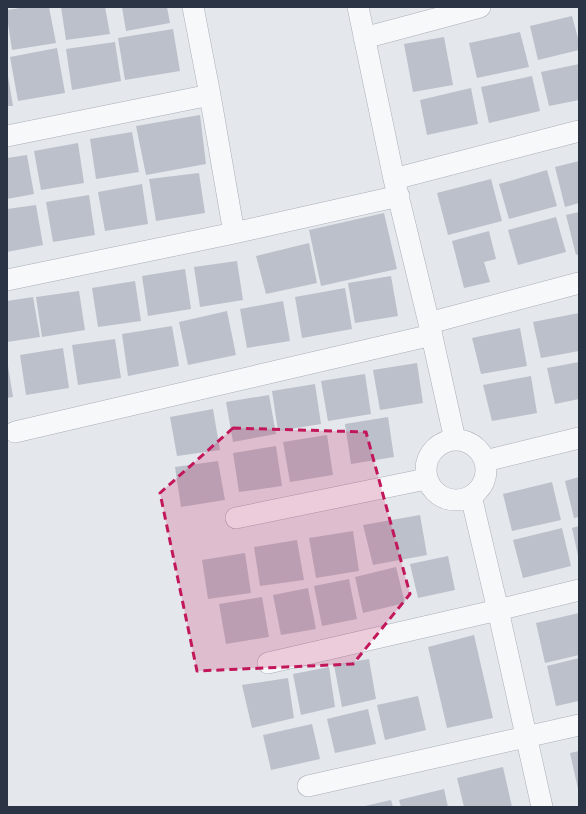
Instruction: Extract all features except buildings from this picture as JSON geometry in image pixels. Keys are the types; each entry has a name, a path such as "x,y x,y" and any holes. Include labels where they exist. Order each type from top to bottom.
{"street":[{"path":"193,7 234,233"},
{"path":"358,7 396,187 431,329 455,440"},
{"path":"364,38 480,7"},
{"path":"7,136 210,95"},
{"path":"7,280 234,233 396,187 579,131"},
{"path":"15,432 431,329 579,283"},
{"path":"485,461 579,438"},
{"path":"455,440 465,441 474,446 481,452 485,461 486,472 484,481 479,490 471,496 461,500 450,500 440,496 431,489 426,479 425,470 426,460 431,452 438,445 446,441 455,440"},
{"path":"236,518 426,479"},
{"path":"471,496 542,807"},
{"path":"268,663 579,590"},
{"path":"308,786 579,725"}],"highlighted area":[{"path":"233,428 366,432 410,594 353,664 197,671 160,493"}]}
